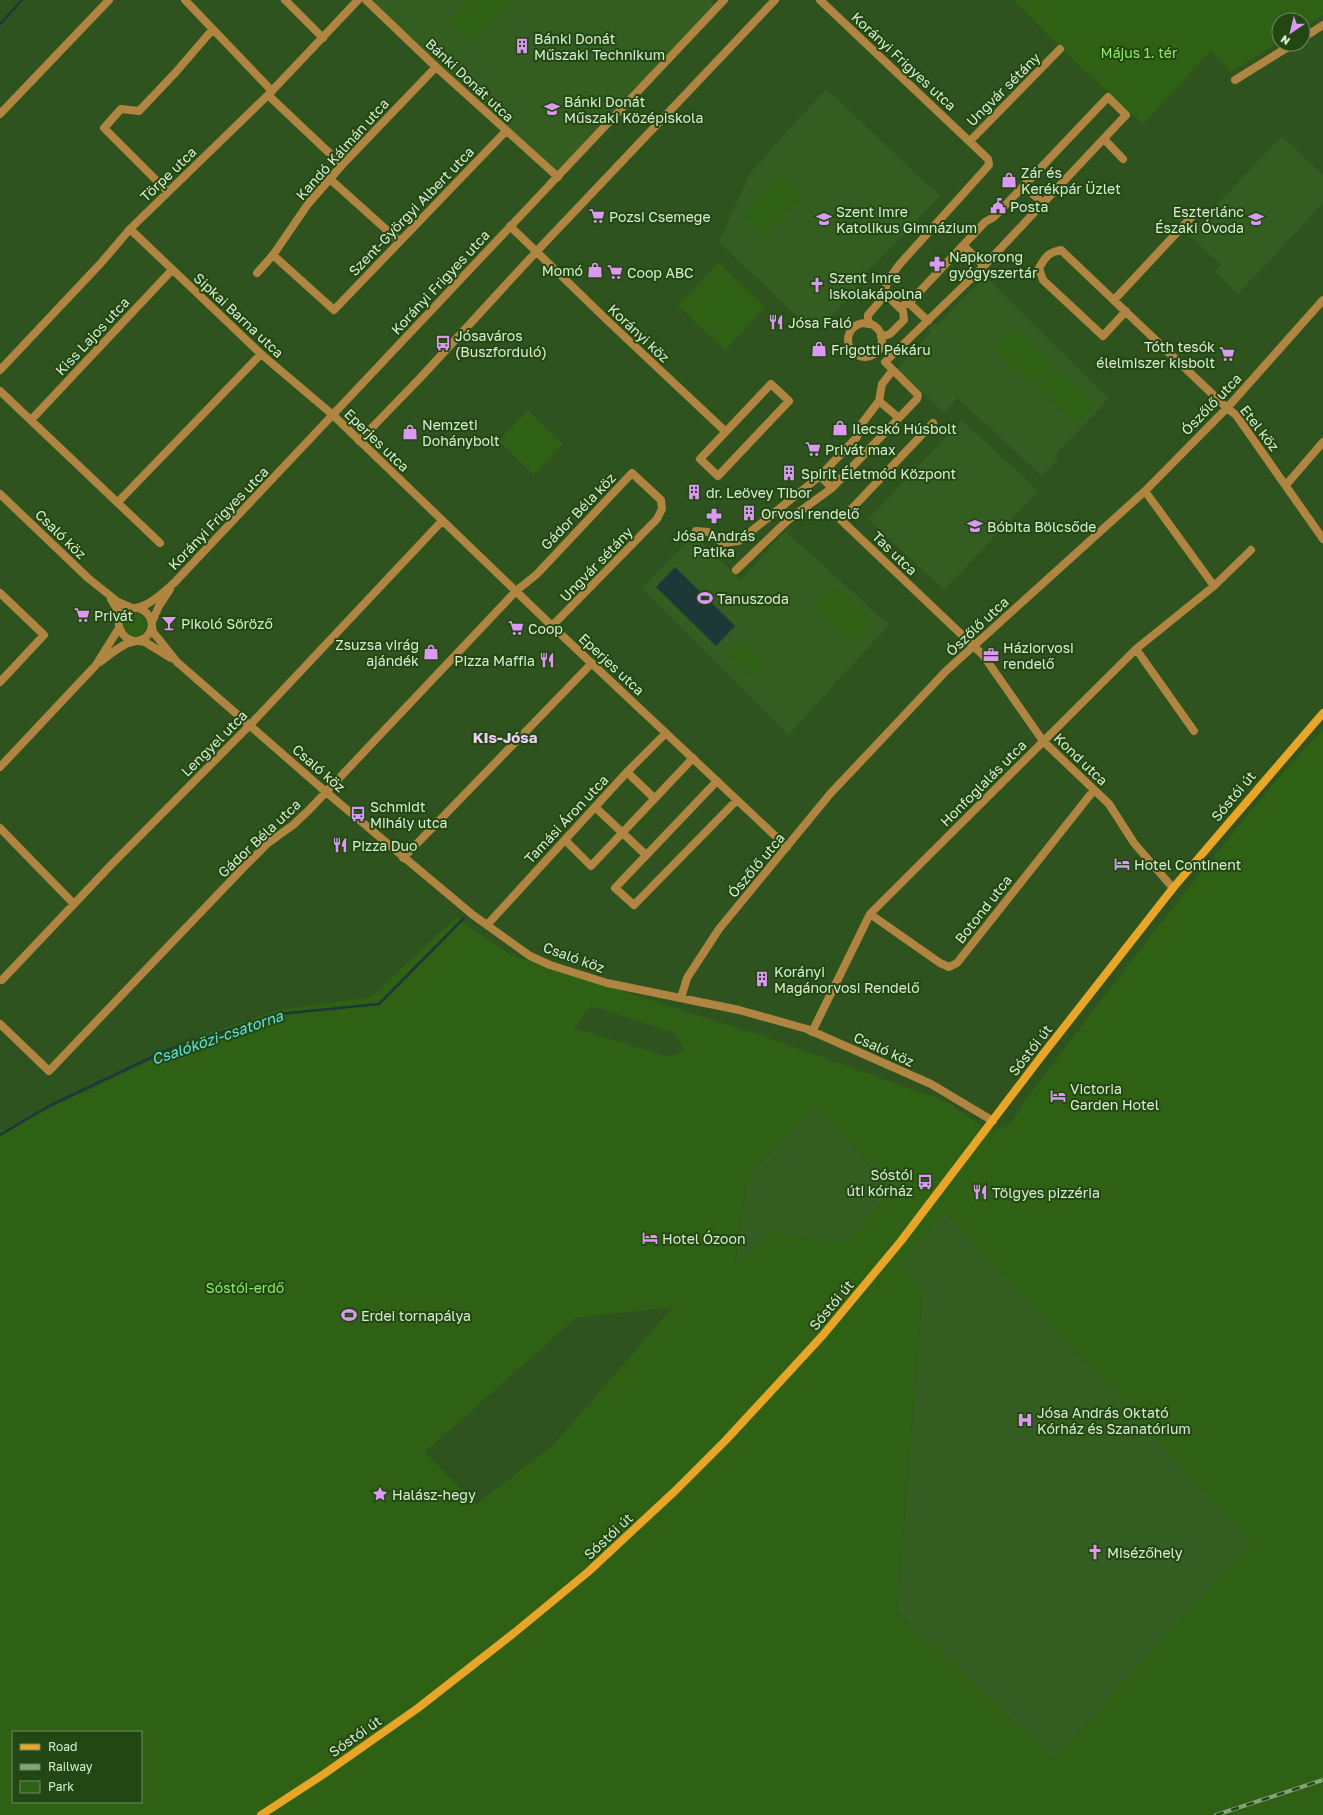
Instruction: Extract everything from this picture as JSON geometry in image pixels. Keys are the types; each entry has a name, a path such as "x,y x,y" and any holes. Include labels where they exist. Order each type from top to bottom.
{"main road":[{"name":"Sóstói út","path":"261,1815 324,1774 418,1708 514,1633 588,1572 676,1490 775,1389 834,1322 901,1241 1173,888 1323,712"}],"street":[{"path":"0,114 109,0"},
{"path":"285,0 323,38"},
{"name":"Törpe utca","path":"0,370 102,263 130,229 270,93 358,0"},
{"name":"Bánki Donát utca","path":"366,0 436,67 558,177"},
{"name":"Korányi Frigyes utca","path":"96,665 119,628 120,618 126,611 146,605 175,582 724,0"},
{"path":"359,441 422,376 536,252 775,0"},
{"name":"Korányi Frigyes utca","path":"820,0 970,141"},
{"path":"190,1 270,93 342,165"},
{"path":"1311,33 1323,25"},
{"path":"168,192 104,128 120,109 139,111 176,72 213,29"},
{"name":"Ungvár sétány","path":"868,324 868,315 886,294 884,289 886,282 899,265 988,165 988,159 970,141 1060,49"},
{"path":"1235,80 1280,52"},
{"name":"Kandó Kálmán utca","path":"257,272 273,255 308,204 331,180 342,165 436,67"},
{"path":"736,570 788,520 832,488 917,399 918,395 886,362 984,266 1044,204 1126,115 1108,97 994,217 985,222 909,303 899,307"},
{"name":"Szent-Györgyi Albert utca","path":"273,255 334,310 506,131"},
{"path":"1104,139 1123,159"},
{"path":"331,180 399,241"},
{"path":"1024,186 1044,204"},
{"path":"1114,300 1198,210"},
{"name":"Korányi köz","path":"510,226 609,322 726,431"},
{"name":"Sipkai Barna utca","path":"130,229 261,354 333,415"},
{"path":"963,245 984,266"},
{"name":"Etel köz","path":"1126,311 1103,336 1043,280 1039,268 1051,252 1061,250 1126,311 1227,408 1236,415 1323,539"},
{"name":"Kiss Lajos utca","path":"31,420 172,270"},
{"path":"881,337 890,334 904,320 903,311 886,294"},
{"name":"Ószőlő utca","path":"681,998 687,978 719,929 830,794 892,727 946,672 1145,491 1227,408 1323,300"},
{"path":"909,303 928,321"},
{"path":"868,324 878,330 882,342 878,350 870,356 862,356 852,350 848,338 852,329 858,325 868,324"},
{"path":"118,502 261,354"},
{"path":"696,531 708,532 723,543 739,541 820,476 857,438 860,426 879,401 882,384 893,370"},
{"path":"771,384 789,400 718,476 700,459 726,431 771,384"},
{"path":"0,390 160,543"},
{"path":"879,401 899,418"},
{"name":"Eperjes utca","path":"333,415 552,626 787,847"},
{"name":"Tas utca","path":"933,423 842,520 973,647"},
{"path":"1286,485 1323,442"},
{"name":"Gádor Béla köz","path":"516,591 537,574 632,474 661,500 662,509 657,518"},
{"path":"820,476 832,488"},
{"path":"1145,491 1214,586"},
{"name":"Csaló köz","path":"0,494 88,578 118,602 135,608"},
{"name":"Ungvár sétány","path":"552,626 657,518"},
{"name":"Lengyel utca","path":"2,980 74,904 250,725 442,521"},
{"name":"Honfoglalás utca","path":"812,1032 870,914 1136,650 1214,586 1251,550"},
{"name":"Korányi Frigyes utca","path":"0,767 96,665 122,646 148,636 159,606 175,582"},
{"name":"Gádor Béla utca","path":"0,1024 49,1071 244,867 268,843 293,825 326,792 516,591"},
{"name":"Csaló köz","path":"106,592 118,611 120,618"},
{"path":"0,593 44,635 0,682"},
{"path":"135,608 145,611 152,624"},
{"name":"Csaló köz","path":"152,624 153,632 177,662"},
{"path":"119,628 124,637 136,641"},
{"name":"Csaló köz","path":"136,641 145,642 177,662 403,858 486,925 530,956 550,965 606,983 739,1010 812,1032 931,1084 993,1121"},
{"name":"Kond utca","path":"973,647 982,655 1044,741 1109,804 1134,843 1173,888"},
{"path":"1136,650 1194,731"},
{"path":"403,858 592,663"},
{"name":"Tamási Áron utca","path":"486,925 627,772 666,733"},
{"path":"565,840 591,866 693,758"},
{"path":"627,772 654,798"},
{"path":"717,781 615,888 634,905 737,800"},
{"name":"Botond utca","path":"870,914 940,963 949,967 957,963 1094,790"},
{"path":"595,808 646,855"},
{"path":"0,828 74,904"}],"shaded area":[{"name":"Bánki Donát Műszaki Középiskola","path":"366,0 710,0 717,7 558,177"},
{"name":"Szent Imre Katolikus Gimnázium","path":"826,89 940,196 861,278 865,281 821,327 811,329 719,242 750,173"},
{"name":"Eszterlánc Északi Óvoda","path":"1281,136 1323,175 1323,203 1238,294 1215,272 1221,265 1189,235"},
{"path":"985,276 1109,398 1056,455 1059,459 1042,476 957,398 944,413 897,369 931,332 928,329 934,323 938,325"},
{"path":"962,420 1038,491 944,590 868,519"},
{"path":"785,531 889,625 788,735 642,589 694,535 741,580"},
{"path":"814,1106 893,1191 843,1244 770,1232 734,1270 747,1178"},
{"name":"Jósa András Oktató Kórház és Szanatórium","path":"945,1212 1253,1542 1052,1759 897,1610 922,1298 903,1262"}],"green space":[{"path":"468,0 510,0 512,2 473,44 448,21"},
{"name":"Május 1. tér","path":"1014,0 1323,0 1323,15 1311,23 1311,12 1271,12 1271,47 1231,72 1211,51 1143,124 1070,57"},
{"path":"782,173 804,194 765,235 743,214"},
{"path":"719,263 765,307 725,350 678,305"},
{"path":"1015,330 1053,366 1034,386 995,350"},
{"path":"1057,368 1096,405 1077,426 1037,389"},
{"path":"528,410 563,444 534,475 498,441"},
{"path":"834,586 873,622 854,642 815,606"},
{"path":"135,614 139,615 145,621 145,629 139,635 135,636 131,635 125,629 124,625 125,621 131,615"},
{"path":"739,640 765,664 751,678 726,654"},
{"name":"Sóstói-erdő","path":"1323,730 1323,1815 0,1815 0,1132 208,1033 279,1010 371,997 456,917 510,955 766,1037 945,1101 986,1129 992,1131 1010,1124 1025,1101 1170,911 1283,773","holes":["591,1006 675,1033 685,1052 666,1056 574,1028","814,1106 893,1191 843,1244 770,1232 734,1269 747,1178","945,1212 1252,1542 1052,1759 897,1610 922,1297 903,1262","673,1307 555,1443 476,1505 425,1452 576,1318"]}],"water":[{"path":"675,567 735,626 716,646 656,587"}],"waterway":[{"path":"0,24 22,0"},
{"name":"Csalóközi-csatorna","path":"0,1135 49,1106 167,1050 279,1014 379,1004 464,918"}],"railway":[{"path":"1216,1815 1323,1780"}],"place":[{"name":"Bánki Donát Műszaki Technikum","path":"522,46"},
{"name":"Bánki Donát Műszaki Középiskola","path":"552,109"},
{"name":"Zár és Kerékpár Üzlet","path":"1009,180"},
{"name":"Posta","path":"998,206"},
{"name":"Pozsi Csemege","path":"597,216"},
{"name":"Szent Imre Katolikus Gimnázium","path":"824,219"},
{"name":"Eszterlánc Északi Óvoda","path":"1256,219"},
{"name":"Napkorong gyógyszertár","path":"937,264"},
{"name":"Momó","path":"595,270"},
{"name":"Coop ABC","path":"615,272"},
{"name":"Szent Imre iskolakápolna","path":"817,285"},
{"name":"Jósa Faló","path":"776,322"},
{"name":"Jósaváros (Buszforduló)","path":"443,343"},
{"name":"Frigotti Pékáru","path":"819,349"},
{"name":"Tóth tesók élelmiszer kisbolt","path":"1227,354"},
{"name":"Ilecskó Húsbolt","path":"840,428"},
{"name":"Nemzeti Dohánybolt","path":"410,432"},
{"name":"Privát max","path":"813,449"},
{"name":"Spirit Életmód Központ","path":"789,473"},
{"name":"dr. Leövey Tibor","path":"694,492"},
{"name":"Orvosi rendelő","path":"749,513"},
{"name":"Jósa András Patika","path":"714,516"},
{"name":"Bóbita Bölcsőde","path":"975,526"},
{"name":"Tanuszoda","path":"705,598"},
{"name":"Privát","path":"82,615"},
{"name":"Pikoló Söröző","path":"169,623"},
{"name":"Coop","path":"516,628"},
{"name":"Zsuzsa virág ajándék","path":"431,652"},
{"name":"Háziorvosi rendelő","path":"991,655"},
{"name":"Pizza Maffia","path":"547,660"},
{"name":"Schmidt Mihály utca","path":"358,814"},
{"name":"Pizza Duo","path":"340,845"},
{"name":"Hotel Continent","path":"1122,864"},
{"name":"Korányi Magánorvosi Rendelő","path":"762,979"},
{"name":"Victoria Garden Hotel","path":"1058,1096"},
{"name":"Sóstói úti kórház","path":"925,1182"},
{"name":"Tölgyes pizzéria","path":"980,1192"},
{"name":"Hotel Ózoon","path":"650,1238"},
{"name":"Erdei tornapálya","path":"349,1315"},
{"name":"Jósa András Oktató Kórház és Szanatórium","path":"1025,1420"},
{"name":"Halász-hegy","path":"380,1494"},
{"name":"Misézőhely","path":"1095,1552"}],"district":[{"name":"KIs-Jósa","path":"505,737"}]}
